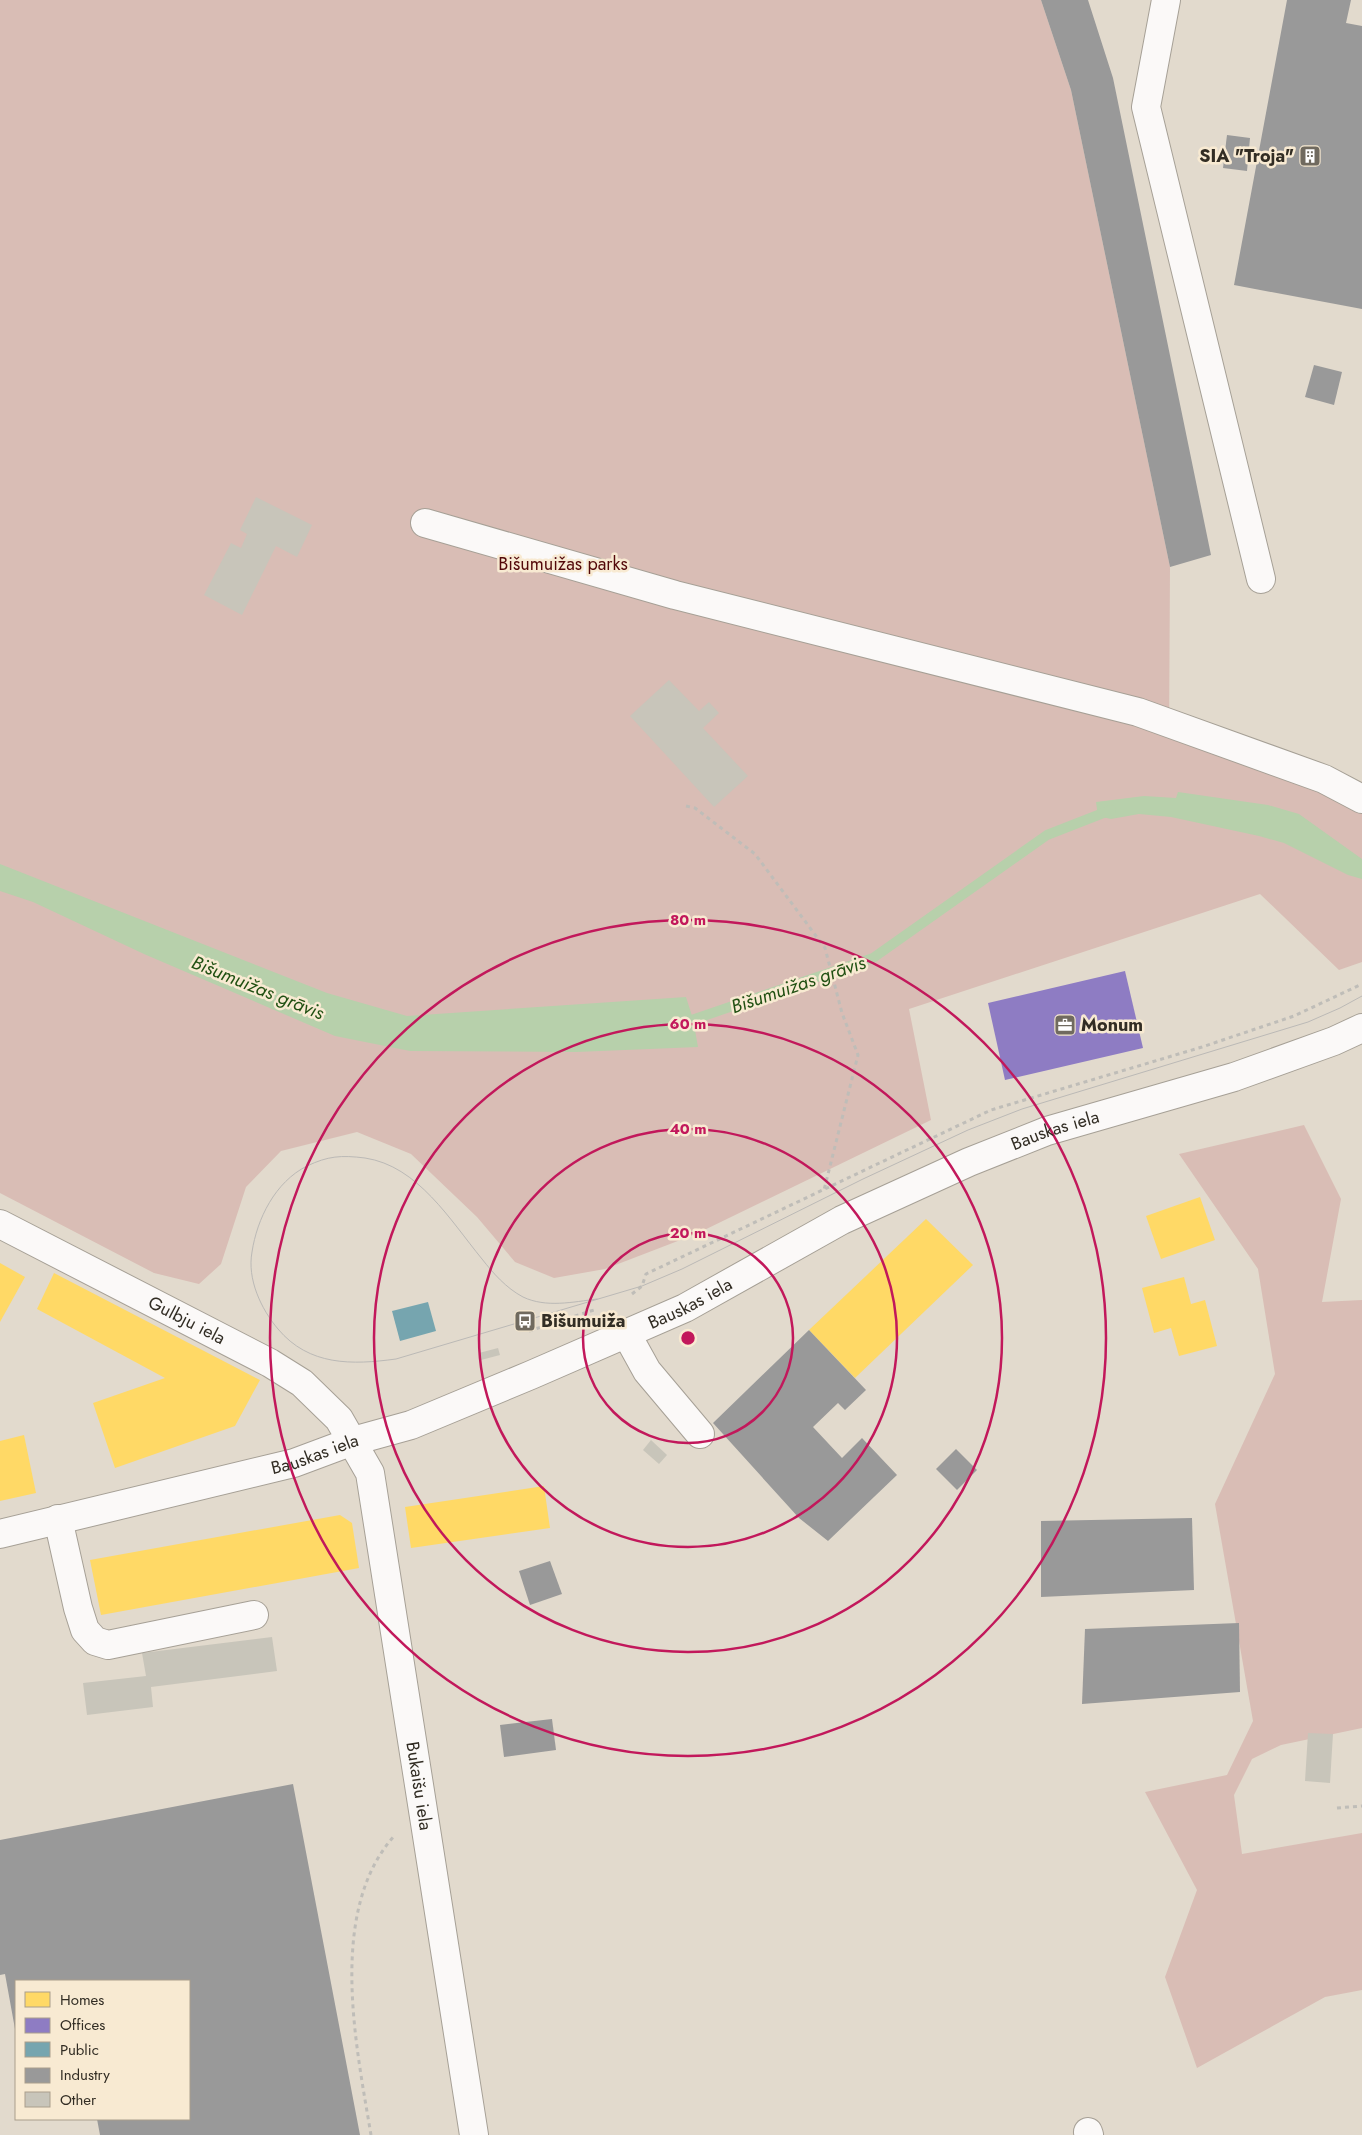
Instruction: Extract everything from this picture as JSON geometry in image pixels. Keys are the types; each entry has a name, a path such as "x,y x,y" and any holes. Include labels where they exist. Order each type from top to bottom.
{"street":[{"path":"1166,0 1146,107 1261,579"},
{"path":"425,523 675,595 1138,712 1324,779 1362,799"},
{"name":"Bauskas iela","path":"0,1534 294,1463 353,1441 411,1425 685,1308 842,1220 969,1162 1046,1131 1234,1077 1334,1041 1362,1028"},
{"name":"Gulbju iela","path":"0,1224 270,1363 309,1390 339,1418 353,1441"},
{"path":"626,1333 647,1370 700,1434"},
{"name":"Bukaišu iela","path":"353,1441 370,1473 474,2135"},
{"path":"58,1519 78,1608 85,1630 95,1641 108,1645 254,1615"}],"path":[{"path":"686,806 695,808 755,854 825,948 842,1013 858,1055 824,1190"},
{"path":"1337,1808 1362,1806"},
{"path":"371,2135 358,2057 351,1979 354,1935 368,1880 381,1851 397,1833"}],"green space":[{"name":"Bišumuižas parks","path":"0,0 1041,0 1071,90 1170,567 1169,738 1317,788 1362,810 1362,962 1339,970 1260,894 909,1009 931,1120 696,1234 605,1269 554,1278 515,1262 477,1217 411,1154 357,1132 281,1151 246,1187 221,1264 199,1284 154,1273 0,1193"},
{"path":"1304,1125 1341,1199 1322,1302 1362,1300 1362,1728 1281,1745 1252,1759 1234,1795 1242,1854 1362,1833 1362,1990 1325,1997 1197,2068 1165,1977 1197,1890 1145,1792 1227,1775 1253,1721 1215,1504 1275,1374 1258,1269 1179,1154"}],"water":[{"path":"1178,792 1268,805 1299,814 1362,859 1362,879 1348,875 1284,843 1259,836 1171,817 1139,814 1111,819 1098,816 1096,802 1144,796 1176,798"},
{"path":"0,864 327,993 407,1016 686,997 693,1019 698,1047 576,1052 410,1051 335,1036 144,954 33,902 0,891"}],"building: Homes":[{"path":"1200,1197 1215,1240 1161,1259 1146,1216"},
{"path":"926,1219 973,1265 855,1378 809,1330"},
{"path":"0,1263 25,1277 0,1322"},
{"path":"54,1273 260,1380 235,1426 115,1468 93,1403 165,1378 37,1309"},
{"path":"1184,1277 1191,1304 1205,1300 1217,1346 1179,1356 1171,1328 1154,1333 1142,1288"},
{"path":"24,1435 36,1493 0,1501 0,1441"},
{"path":"544,1486 550,1528 411,1548 405,1507"},
{"path":"340,1515 352,1523 359,1568 101,1615 90,1560"}],"building: Offices":[{"name":"Monum","path":"1125,971 1143,1048 1005,1080 988,1003"}],"building: Public":[{"path":"428,1302 436,1331 400,1341 392,1311"}],"building: Industry":[{"path":"1041,0 1088,0 1113,78 1211,555 1170,567 1071,90"},
{"name":"SIA \"Troja\"","path":"1287,0 1351,0 1346,23 1362,26 1362,309 1234,285"},
{"path":"1227,135 1250,138 1247,171 1223,168"},
{"path":"1314,365 1342,372 1334,405 1305,397"},
{"path":"809,1330 866,1390 845,1410 838,1403 813,1427 842,1458 862,1438 897,1475 828,1541 799,1518 713,1423"},
{"path":"956,1449 977,1470 957,1490 936,1469"},
{"path":"1192,1518 1194,1590 1041,1597 1041,1521"},
{"path":"550,1561 562,1594 530,1605 519,1571"},
{"path":"1239,1623 1240,1692 1082,1704 1085,1629"},
{"path":"552,1719 556,1750 504,1757 500,1725"},
{"path":"293,1784 360,2135 100,2135 97,2120 190,2120 190,1980 15,1980 15,2029 5,1974 0,1975 0,1840"}],"building: Other":[{"path":"256,497 312,525 297,557 276,546 242,615 204,595 231,543 241,548 247,534 240,530"},
{"path":"669,680 699,711 709,702 719,713 703,728 748,776 714,807 630,716"},
{"path":"498,1348 500,1355 481,1360 479,1353"},
{"path":"651,1440 667,1455 659,1464 643,1450"},
{"path":"272,1637 277,1671 151,1687 153,1707 87,1715 83,1683 146,1676 142,1653"},
{"path":"1308,1733 1333,1734 1330,1783 1305,1781"}],"waterway":[{"name":"Bišumuižas grāvis","path":"680,1024 873,958 1047,835 1111,810"}],"tram line":[{"path":"597,1299 569,1303 550,1303 523,1297 505,1285 495,1275 445,1212 417,1183 384,1163 365,1158 328,1158 307,1166 296,1173 269,1203 254,1239 251,1262 257,1293 272,1321 290,1341 303,1350 332,1360 363,1362 396,1359 642,1286 682,1269 863,1179 968,1130 1022,1109 1308,1022 1362,996"}],"place":[{"name":"SIA \"Troja\"","path":"1310,156"},
{"name":"Monum","path":"1065,1025"},
{"name":"Bišumuiža","path":"525,1321"}]}
